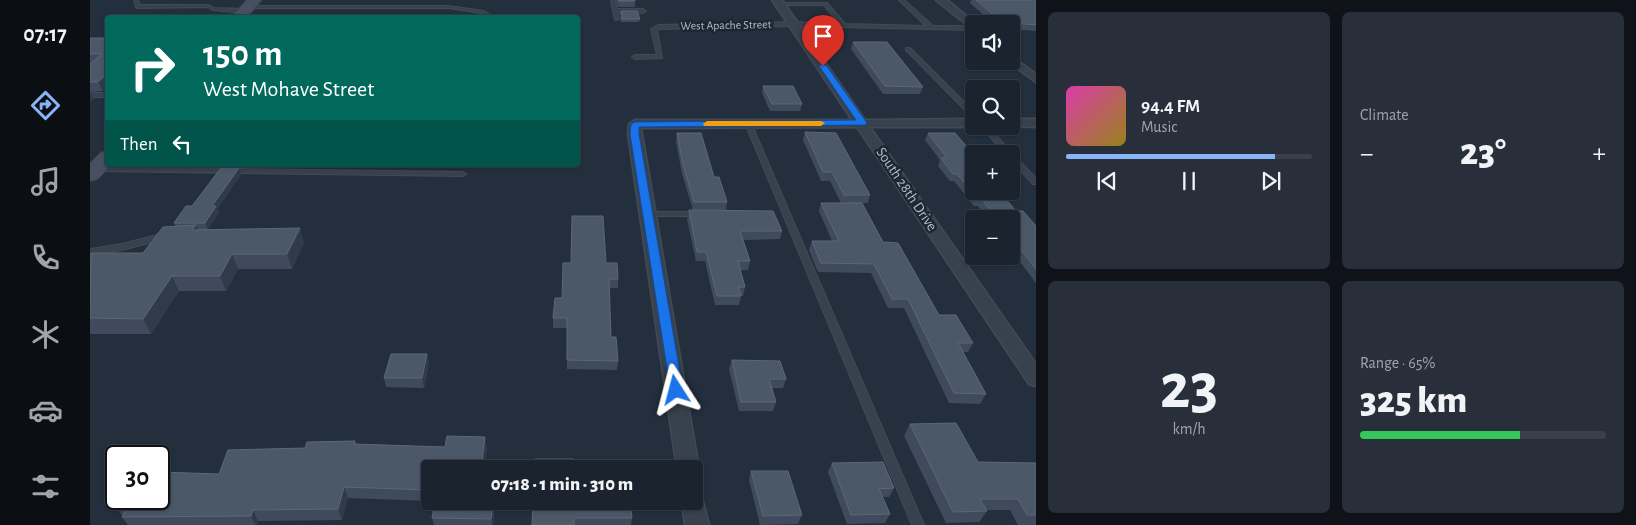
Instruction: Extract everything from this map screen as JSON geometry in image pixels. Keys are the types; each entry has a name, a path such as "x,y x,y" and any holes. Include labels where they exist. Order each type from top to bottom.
{"street":[{"path":"941,0 965,20"},
{"name":"South 28th Drive","path":"778,2 1036,379"},
{"path":"1020,66 1036,79"},
{"path":"687,460 634,134 635,124 965,123"},
{"path":"1020,123 1036,123"},
{"path":"694,510 697,525"}],"lane":[{"path":"136,0 138,7 209,6 213,9 449,7 481,12 488,15"},
{"path":"209,6 215,0"},
{"path":"613,0 617,20"},
{"path":"901,0 932,28"},
{"path":"778,2 825,4 844,26"},
{"path":"615,11 643,11"},
{"name":"West Apache Street","path":"635,57 660,57 654,29 658,27 794,24 965,28"},
{"path":"908,49 965,107"},
{"path":"90,95 105,94"},
{"path":"748,124 918,525"},
{"path":"992,135 1001,145"},
{"path":"1020,165 1036,182"},
{"path":"98,167 462,174"},
{"path":"648,214 708,214"},
{"path":"90,252 176,235"}],"building":[{"path":"635,0 635,1 619,1"},
{"path":"976,0 1036,0 1036,25 1020,24 1020,15 994,15"},
{"path":"621,11 637,11 640,19 622,19"},
{"path":"90,38 105,38 105,76 98,82 90,82 90,64 102,54 90,54"},
{"path":"853,42 887,42 923,87 885,86"},
{"path":"763,86 793,86 802,104 772,104"},
{"path":"805,132 836,133 870,195 844,195 832,172 823,172"},
{"path":"677,133 701,133 714,177 719,177 727,202 694,202 683,165"},
{"path":"928,133 955,133 965,145 965,183 957,174 953,174 941,158 947,158"},
{"path":"221,168 239,168 212,206 216,206 205,223 174,223 186,206 192,206"},
{"path":"983,200 1007,200 1015,210 990,210"},
{"path":"821,203 862,203 883,242 898,243 939,315 956,315 973,343 958,343 986,394 954,393 908,299 892,299 874,264 821,263 812,241 839,241"},
{"path":"689,210 773,211 782,231 740,231 750,261 738,261 745,287 738,287 741,296 717,296 706,252 697,252"},
{"path":"1020,211 1023,211 1036,226 1036,269 1020,249"},
{"path":"572,216 603,216 606,263 617,263 618,279 609,279 611,337 616,337 618,361 567,360 567,318 553,318 555,298 562,298 563,263 571,263"},
{"path":"196,225 192,230 300,228 287,254 232,254 220,276 172,276 143,319 90,318 91,253 143,253 163,227"},
{"path":"391,354 427,354 422,378 384,378"},
{"path":"732,360 780,361 786,379 769,379 776,402 741,402"},
{"path":"956,423 978,462 1036,463 1036,515 1027,515 1018,499 980,499 987,511 953,512 910,424"},
{"path":"447,436 485,437 482,460 421,460 421,490 344,487 338,509 253,510 251,516 122,517 126,510 170,510 170,472 219,474 228,450 305,448 307,442 355,441 354,444 445,447"},
{"path":"535,459 574,459 574,460"},
{"path":"883,462 894,488 879,489 890,514 851,515 832,463"},
{"path":"751,471 788,471 802,515 763,516"},
{"path":"433,510 492,510 491,519 432,518"},
{"path":"533,510 631,510 632,518 574,518 574,525 532,525"}],"slow traffic":[{"path":"707,124 821,123"}],"route":[{"path":"676,390 634,134 635,124 862,123 823,66"}]}
